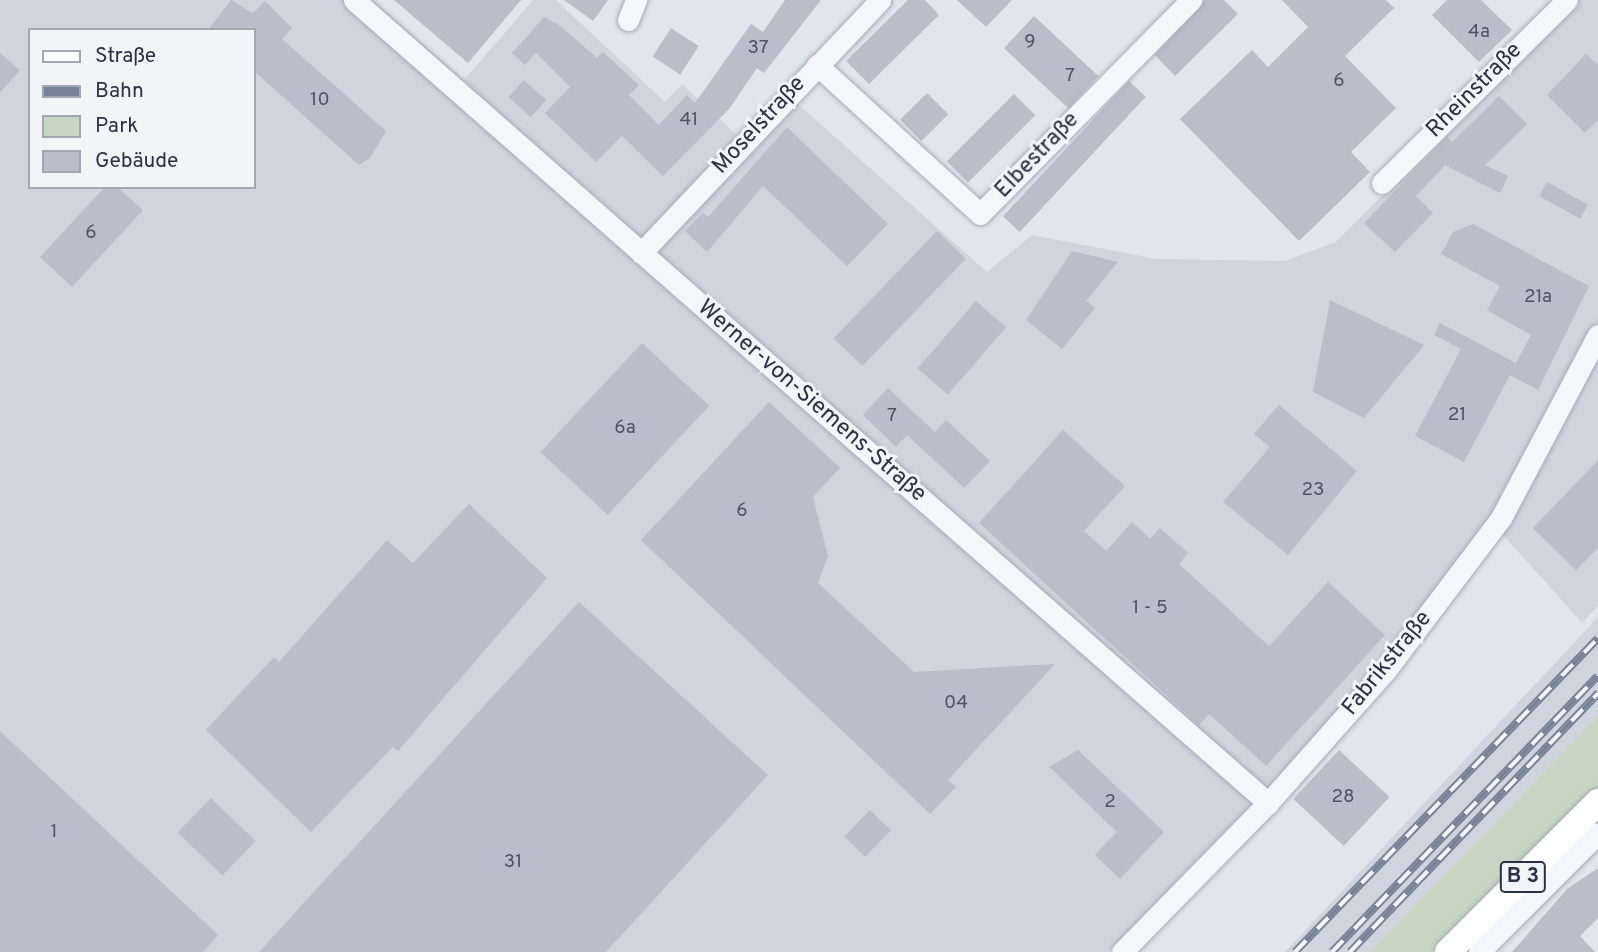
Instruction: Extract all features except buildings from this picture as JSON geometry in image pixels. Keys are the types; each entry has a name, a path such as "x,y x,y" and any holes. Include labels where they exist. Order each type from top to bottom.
{"main road":[{"name":"B 3","path":"1448,952 1598,802"}],"street":[{"name":"Werner-von-Siemens-Straße","path":"354,0 1268,803"},
{"name":"Moselstraße","path":"641,253 880,0"},
{"name":"Elbestraße","path":"817,65 980,214 1191,0"},
{"name":"Rheinstraße","path":"1382,183 1567,0"},
{"name":"Fabrikstraße","path":"1122,952 1268,803 1386,670 1501,519 1598,335"},
{"path":"1479,952 1598,832"}],"shaded area":[{"path":"0,0 373,0 464,80 533,0 556,0 665,102 682,84 744,142 790,97 987,272 1032,235 1157,259 1285,261 1336,242 1577,0 1598,0 1598,342 1494,515 1385,669 1264,805 1108,952 0,952"},
{"path":"1598,358 1598,606 1582,623 1498,529"},
{"path":"1598,617 1598,716 1370,952 1285,952"}],"green space":[{"path":"1598,716 1598,787 1432,952 1370,952"}],"railway":[{"path":"1295,952 1598,638"},
{"path":"1332,952 1598,676"},
{"path":"1350,952 1598,693"}]}
